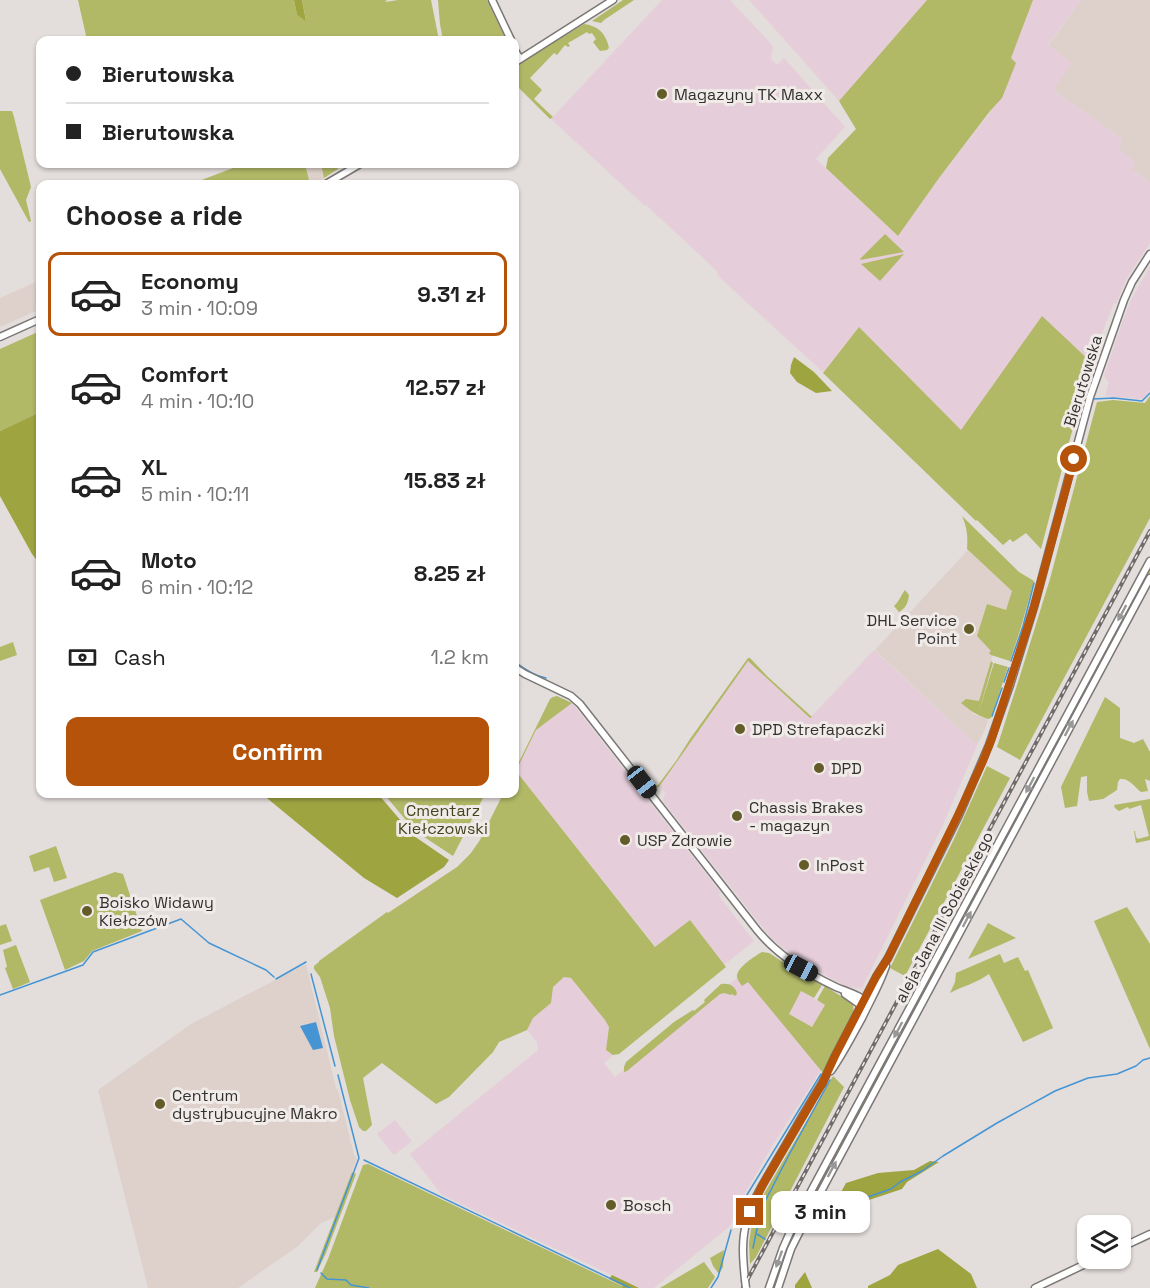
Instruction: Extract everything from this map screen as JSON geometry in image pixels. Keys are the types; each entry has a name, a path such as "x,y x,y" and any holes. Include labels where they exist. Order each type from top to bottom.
{"street":[{"path":"492,0 509,36"},
{"path":"519,60 613,0"},
{"path":"333,180 353,168"},
{"name":"Bierutowska","path":"746,1288 743,1242 750,1212 762,1186 822,1084 835,1056 883,976 888,958 962,807 992,738 1034,607 1090,397 1124,300 1132,282 1150,254"},
{"path":"0,337 36,321"},
{"name":"aleja Jana III Sobieskiego","path":"769,1288 795,1221 1150,561"},
{"name":"aleja Jana III Sobieskiego","path":"778,1288 791,1249 802,1227 1150,578"},
{"path":"519,670 577,701 766,942 789,960 865,1004"},
{"path":"1131,1243 1150,1234"},
{"path":"1035,1288 1077,1268"}],"shaded area":[{"path":"662,0 730,0 773,46 771,59 777,65 784,58 845,127 816,159 898,236 939,178 989,114 1033,0 1081,0 1048,45 1072,63 1053,90 1122,139 1119,149 1136,162 1131,169 1150,182 1150,243 1127,278 1116,304 1114,303 1099,341 1101,345 1095,362 1092,363 1042,317 961,430 859,327 823,372 551,119"},
{"path":"749,0 927,0 839,101"},
{"path":"1081,0 1150,0 1150,182 1131,169 1119,149 1122,139 1053,90 1048,46"},
{"path":"306,168 322,168 324,178 309,180"},
{"path":"1150,267 1150,390 1141,399 1105,396 1109,382 1104,376 1123,320 1132,298"},
{"path":"36,282 36,311 0,327 0,298"},
{"path":"968,550 1012,591 978,712 970,709 973,714 988,719 978,743 974,743 875,650"},
{"path":"874,650 974,743 978,743 943,825 862,988 847,987 806,965 770,937 663,801 665,792 659,787 748,660 810,718"},
{"path":"572,703 721,893 718,895 754,941 724,965 690,920 656,947 519,775 519,765 536,730"},
{"path":"306,964 336,1088 354,1155 357,1158 335,1217 321,1223 298,1246 238,1288 148,1288 98,1090 191,1024"},
{"path":"742,974 821,1070 774,1143 740,1202 730,1226 654,1288 639,1288 442,1195 410,1154 538,1050 537,1042 527,1030 533,1018 551,1003 553,987 564,977 571,978 605,1019 609,1027 606,1050 613,1055 604,1063 615,1077"},
{"path":"801,991 825,1005 812,1027 788,1013"},
{"path":"395,1120 412,1141 394,1155 377,1134"}],"green space":[{"path":"78,0 294,0 297,15 306,20 302,0 388,0 386,2 431,0 438,36 86,36"},
{"path":"294,0 302,0 306,21 297,15"},
{"path":"438,0 487,0 504,36 442,36"},
{"path":"623,0 634,0 601,23 592,21"},
{"path":"927,0 1033,0 1011,58 1016,63 1002,98 939,178 898,236 826,168 828,158 856,129 839,101"},
{"path":"584,24 601,32 609,48 600,51 593,42 596,39 592,33 587,32 568,43 570,46 565,45 557,55 554,53 530,78 542,90 534,99 553,117 550,119 519,88 519,64"},
{"path":"0,111 12,111 14,117 31,187 26,200 31,221 29,222 0,169"},
{"path":"233,168 306,168 309,180 202,180"},
{"path":"322,168 338,168 338,169 324,178"},
{"path":"885,234 904,252 860,260 861,258"},
{"path":"904,254 880,281 861,264"},
{"path":"1042,316 1092,363 1041,549 1026,533 1013,542 1010,539 1003,545 823,373 859,327 961,430"},
{"path":"36,333 36,414 0,431 0,349"},
{"path":"794,357 814,372 832,391 816,393 797,382 790,373"},
{"path":"1150,396 1150,518 1020,760 997,747 1050,579 1097,402 1113,400 1145,403"},
{"path":"36,414 36,559 0,496 0,431"},
{"path":"962,516 1019,572 1034,581 1010,661 991,655 989,653 991,651 977,636 987,604 1006,610 1012,591 967,549 967,532"},
{"path":"1150,567 1150,573 806,1213 789,1248 774,1288 772,1288 779,1266 801,1217"},
{"path":"905,590 909,595 908,600 899,612 894,606"},
{"path":"13,642 17,655 0,661 0,647"},
{"path":"748,658 812,717 810,718 748,661 659,787 652,788 658,785 676,761"},
{"path":"991,661 993,663 978,714 961,703 966,699 979,701"},
{"path":"994,663 1008,667 991,718 988,719 978,714"},
{"path":"557,696 572,703 536,730 519,765 550,699"},
{"path":"1105,697 1120,708 1120,738 1134,743 1143,739 1150,752 1150,781 1145,779 1148,791 1141,792 1129,781 1120,779 1117,790 1103,799 1089,801 1087,776 1081,777 1077,806 1065,808 1061,787"},
{"path":"987,766 1010,778 905,976 890,968 955,837"},
{"path":"519,775 655,947 690,920 726,967 619,1054 613,1055 606,1050 609,1027 605,1020 571,978 564,977 553,987 551,1003 533,1018 527,1030 499,1042 493,1052 449,1097 436,1104 382,1063 363,1078 372,1125 363,1131 359,1127 350,1100 334,1036 330,1008 314,966 387,912 457,867 480,840 501,798 519,798"},
{"path":"267,798 381,798 414,836 449,860 444,867 397,898 364,878"},
{"name":"Cmentarz Kiełczowski","path":"387,798 483,798 453,856 415,831"},
{"path":"1150,799 1150,840 1136,843 1134,831 1138,839 1149,836 1141,805 1119,811 1114,805"},
{"path":"56,846 67,878 54,882 49,867 34,872 29,856"},
{"path":"115,872 123,874 142,931 92,951 84,961 65,970 40,900"},
{"path":"1127,907 1150,944 1150,1049 1094,921"},
{"path":"988,923 1016,938 968,959"},
{"path":"6,924 12,941 0,945 0,926"},
{"path":"16,945 30,982 13,989 5,968 7,967 3,950"},
{"path":"762,952 769,953 822,985 814,998 801,991 789,1014 812,1027 825,1005 817,1000 825,986 853,1005 854,1013 823,1073 748,982 742,986 738,981 740,970"},
{"path":"1000,954 1004,963 1018,957 1025,971 1028,970 1053,1028 1023,1042 989,974 950,993 956,973"},
{"path":"721,984 732,986 737,994 735,996 720,994 624,1072 626,1062 674,1022 705,1002 704,1000"},
{"path":"833,1076 844,1087 756,1257 750,1264 749,1243 752,1223 765,1192"},
{"path":"930,1161 939,1162 907,1182 902,1189 869,1200 851,1211 825,1205 840,1194 846,1183 878,1173 914,1170"},
{"path":"368,1164 624,1287 315,1288 363,1165"},
{"path":"352,1172 356,1174 326,1253 317,1272 314,1272"},
{"path":"938,1249 971,1274 977,1288 868,1288 890,1275 898,1265"},
{"path":"724,1250 723,1267 719,1274 710,1258"},
{"path":"704,1262 715,1277 708,1288 660,1288"},
{"path":"805,1272 812,1288 795,1288 795,1285"},
{"path":"612,1275 639,1288 622,1288 623,1286 609,1279"}],"water":[{"path":"316,1022 323,1048 313,1050 300,1026"}],"waterway":[{"path":"1093,399 1114,398 1142,401 1150,393"},
{"path":"1011,661 1034,583"},
{"path":"519,665 533,674 546,678"},
{"path":"1004,682 1009,668"},
{"path":"992,716 1002,688"},
{"path":"0,995 83,965 93,952 181,919 209,943 266,970 274,977"},
{"path":"276,979 306,962"},
{"path":"311,974 335,1066"},
{"path":"820,1213 823,1210 891,1189 997,1123 1055,1091 1088,1078 1117,1074 1150,1058"},
{"path":"737,1211 821,1074"},
{"path":"317,1270 359,1158 338,1075"},
{"path":"753,1248 761,1209 830,1080"},
{"path":"364,1160 630,1288"},
{"path":"711,1288 718,1277 731,1230"},
{"path":"757,1234 765,1239"},
{"path":"321,1273 327,1279 346,1280 351,1285 369,1288"}],"railway":[{"path":"743,1288 1150,531"}],"place":[{"name":"Magazyny TK Maxx","path":"662,94"},
{"name":"DHL Service Point","path":"969,629"},
{"name":"DPD Strefapaczki","path":"740,729"},
{"name":"DPD","path":"819,768"},
{"name":"Chassis Brakes - magazyn","path":"737,816"},
{"name":"USP Zdrowie","path":"625,840"},
{"name":"InPost","path":"804,865"},
{"name":"Boisko Widawy Kiełczów","path":"87,911"},
{"name":"Centrum dystrybucyjne Makro","path":"160,1104"},
{"name":"Bosch","path":"611,1205"}],"route":[{"path":"750,1212 762,1186 822,1084 876,977 888,958 983,761 1034,607 1074,459"}]}
